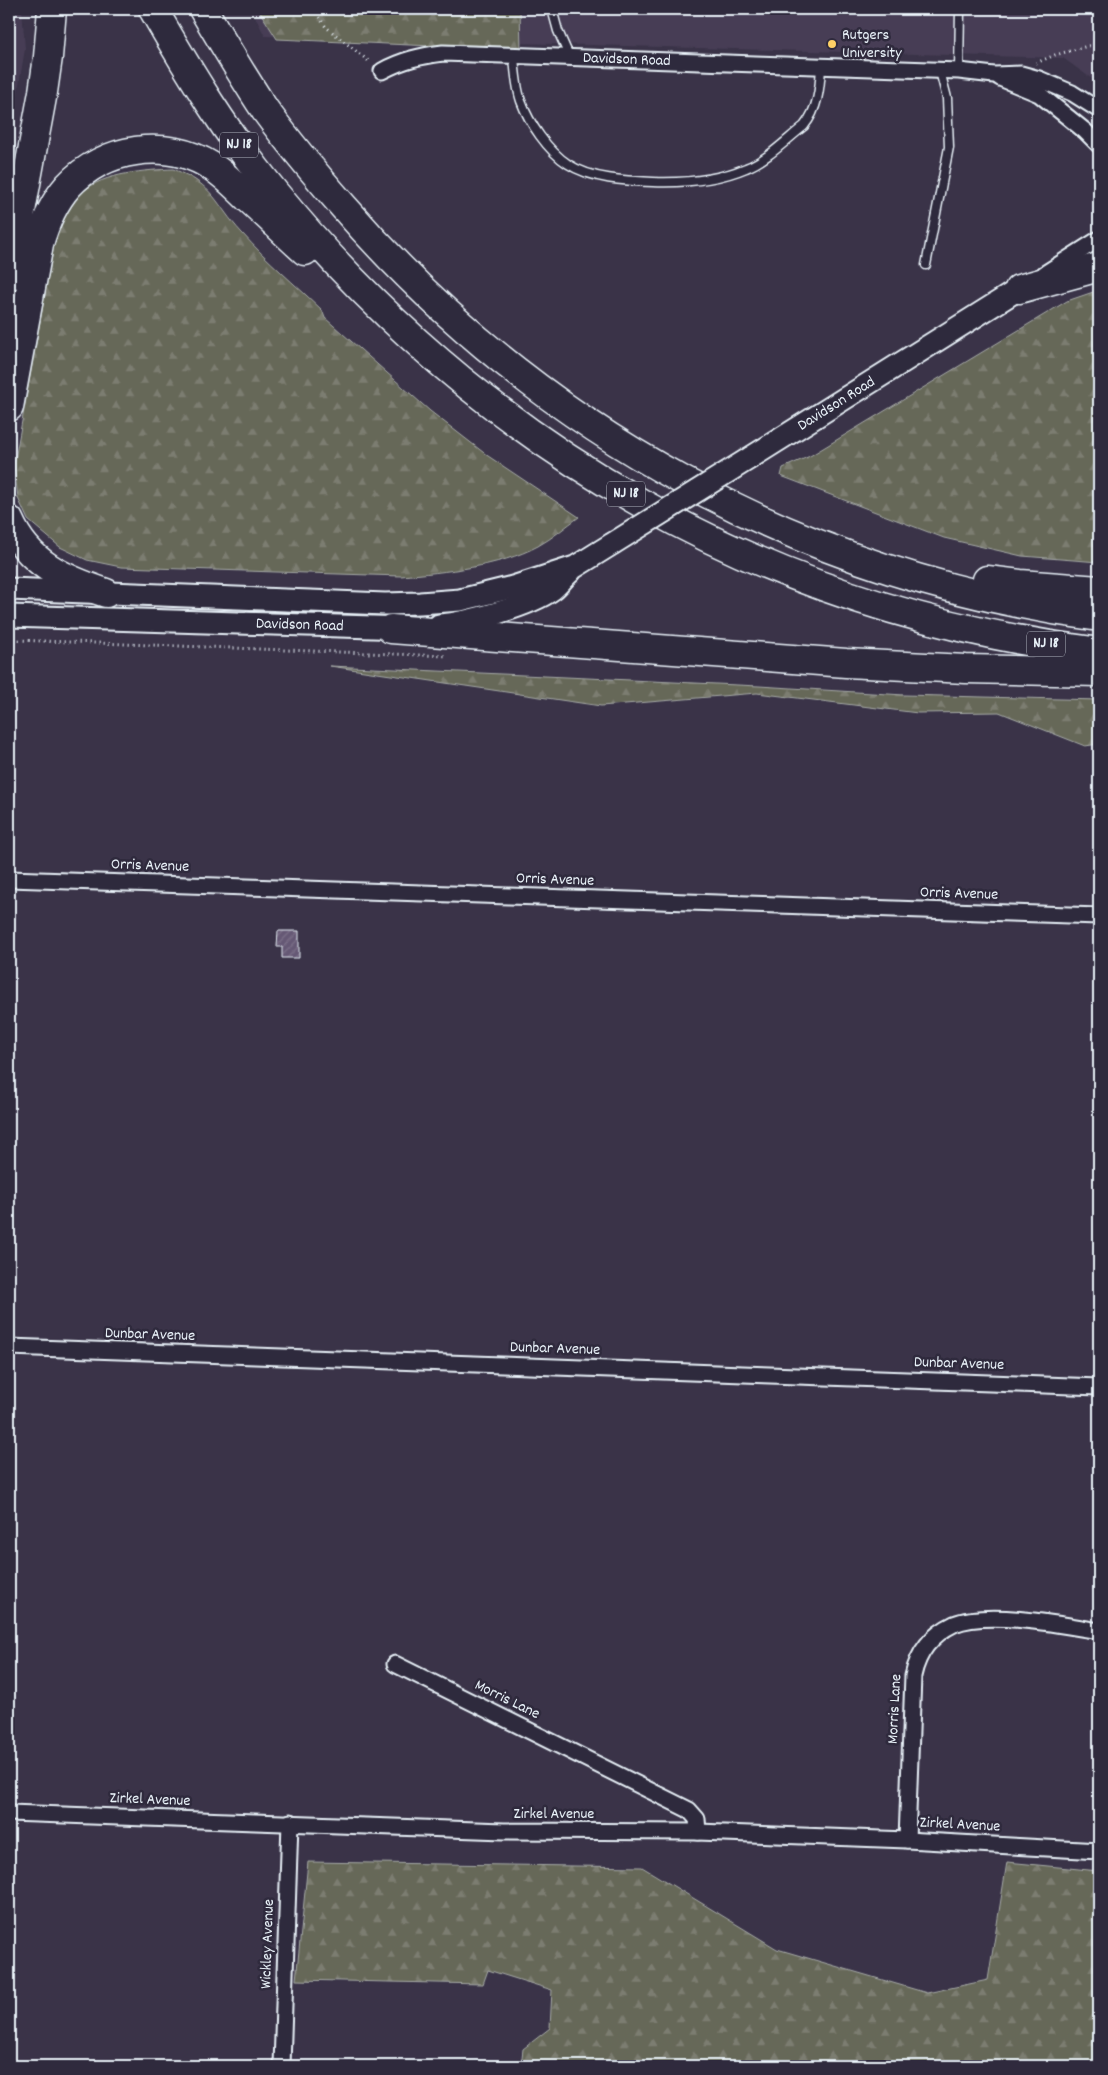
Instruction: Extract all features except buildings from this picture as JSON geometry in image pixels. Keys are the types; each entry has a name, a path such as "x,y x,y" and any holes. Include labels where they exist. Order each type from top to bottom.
{"highway":[{"path":"9,276 43,92 52,9"},
{"name":"NJ 18","path":"152,9 186,67 224,125 274,192 342,270 412,338 483,398 560,454 655,511 767,564 862,600 922,618 994,636 1099,652"},
{"name":"NJ 18","path":"203,9 266,110 316,176 366,232 439,307 521,377 592,427 692,486 763,522 812,542 885,569 966,592 1058,612 1099,617"},
{"path":"9,407 39,244 47,220 68,186 85,172 107,159 131,152 153,149 178,152 199,160 224,175 316,261 342,270"},
{"path":"1020,289 1099,267"},
{"path":"9,520 30,553 55,573 72,582 106,593"},
{"path":"812,542 966,577 1020,584 1099,590"},
{"path":"391,629 846,663 966,669 1099,672"}],"main road":[{"name":"Davidson Road","path":"9,616 391,629 464,622 506,610 553,589 575,567 1020,289"},
{"name":"Davidson Road","path":"9,589 420,604 460,600 487,594 575,567"}],"street":[{"name":"Davidson Road","path":"382,71 414,57 443,53 959,71 994,75 1021,74 1039,78 1072,93 1099,110"},
{"name":"Davidson Road","path":"994,75 1039,94 1086,131 1099,145"},
{"name":"Davidson Road","path":"1020,289 1099,239"},
{"name":"Orris Avenue","path":"9,878 1099,916"},
{"name":"Dunbar Avenue","path":"9,1347 1099,1386"},
{"name":"Morris Lane","path":"907,1840 913,1676 916,1660 925,1646 938,1634 955,1624 978,1620 1010,1619 1047,1622 1099,1631"},
{"name":"Morris Lane","path":"395,1664 688,1810 697,1819 698,1832"},
{"name":"Zirkel Avenue","path":"9,1813 504,1831 698,1832 907,1840 1099,1851"},
{"name":"Wickley Avenue","path":"282,2066 290,1822"}],"lane":[{"path":"552,9 558,31 570,58"},
{"path":"959,71 960,9"},
{"path":"1072,9 1099,9"},
{"path":"514,56 516,82 522,102 531,121 555,154 568,164 582,171 601,176 638,181 690,181 734,173 758,162 804,126 810,119 820,88 821,66"},
{"path":"926,265 948,147 947,98 940,71"}],"path":[{"path":"313,9 326,27 382,71"},
{"path":"1033,64 1040,59 1099,43"}],"shaded area":[{"path":"9,9 22,9 25,49 9,143"},
{"name":"Rutgers University","path":"251,9 1099,9 1099,84 1063,58 265,36"}],"green space":[{"path":"258,9 520,9 521,50 277,39"},
{"path":"173,169 187,175 206,189 242,233 271,263 322,310 325,318 430,411 488,456 579,517 544,543 506,559 453,570 401,576 121,567 87,560 60,547 28,520 18,498 14,465 56,234 75,202 91,186 126,174"},
{"path":"1099,290 1099,562 1022,556 944,538 781,476 783,468 810,456 1067,301"},
{"path":"330,666 759,686 904,695 1099,700 1099,744 1085,746 999,712 918,713 757,693 601,706"},
{"path":"308,1862 642,1867 777,1949 927,1993 988,1980 1007,1862 1099,1871 1099,2066 521,2066 523,2049 550,2028 552,1990 488,1970 483,1984 296,1980"}],"place":[{"name":"Rutgers University","path":"832,44"}]}
